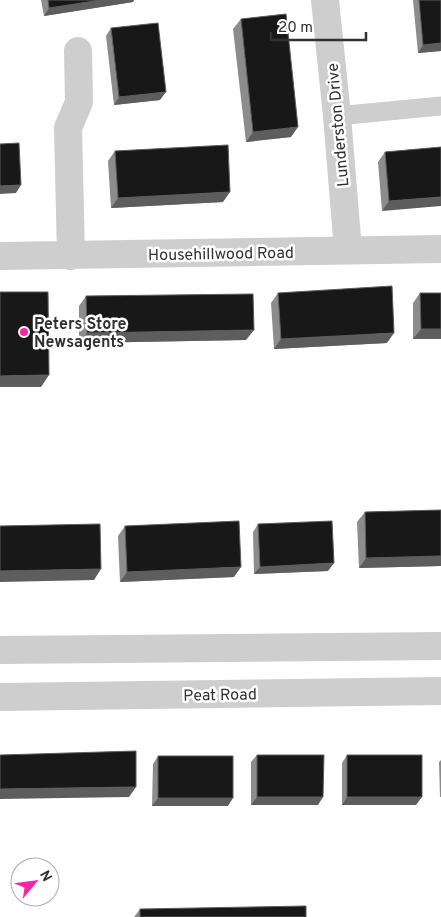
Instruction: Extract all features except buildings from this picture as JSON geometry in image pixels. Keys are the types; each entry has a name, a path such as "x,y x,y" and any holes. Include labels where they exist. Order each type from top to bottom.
{"street":[{"name":"Lunderston Drive","path":"325,0 348,250"},
{"path":"71,256 68,128 79,102 78,51"},
{"name":"Househillwood Road","path":"0,256 441,249"},
{"path":"0,650 441,646"},
{"name":"Peat Road","path":"0,697 441,691"}],"lane":[{"path":"337,116 441,106"}],"place":[{"name":"Peters Store Newsagents","path":"24,332"}]}
